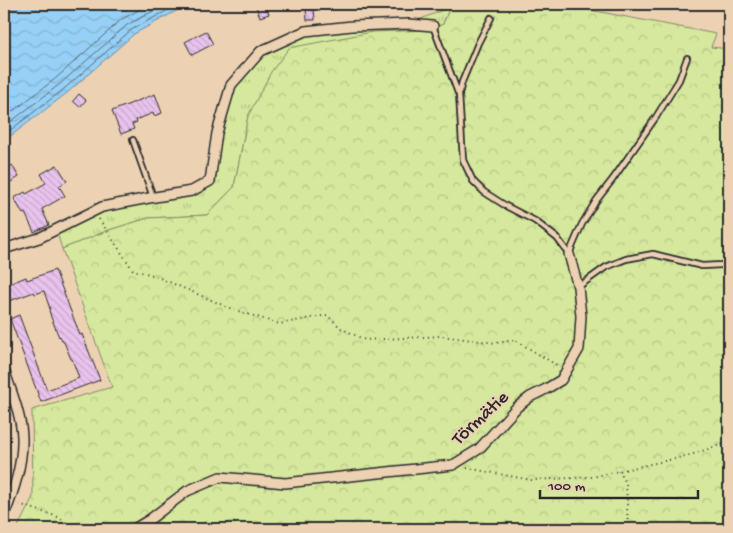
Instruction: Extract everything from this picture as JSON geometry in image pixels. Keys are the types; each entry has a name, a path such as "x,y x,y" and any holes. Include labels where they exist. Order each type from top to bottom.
{"street":[{"path":"4,249 39,238 104,206 192,191 210,181 217,133 231,85 262,51 305,31 352,26 408,24 433,26"},
{"name":"Törmätie","path":"134,529 149,520 186,491 220,477 285,483 453,465 479,449 517,407 530,397 561,380 579,349 581,316 578,287 569,254"},
{"path":"4,369 19,414 22,437 21,464 7,500 4,517"}],"lane":[{"path":"459,94 475,51 491,18"},
{"path":"433,26 459,94 463,160 473,181 484,192 535,221 550,232 569,254 591,209 656,118 680,80 687,58"},
{"path":"133,140 153,197"},
{"path":"578,287 606,267 626,259 652,254 702,266 722,265 729,261"}],"path":[{"path":"94,211 133,270 153,276 232,309 279,324 327,314 341,328 365,340 441,336 496,344 515,340 566,371"},
{"path":"453,465 532,480 592,476 687,456 729,442"},
{"path":"619,471 626,483 628,529"},
{"path":"7,500 58,517 76,529"}],"green space":[{"path":"569,6 716,34 711,47 729,49 729,529 17,529 33,497 32,410 112,387 62,249 109,230 148,218 207,215 234,187 248,116 271,72 289,48 372,32 430,30 443,24 450,7"},
{"path":"450,7 443,24 430,30 410,31 248,116 234,187 207,215 148,218 109,230 62,249 56,229 94,211 192,191 209,181 231,85 261,51 305,31 409,24"}],"water":[{"path":"4,4 189,4 134,34 67,93 4,141"}],"building":[{"path":"255,4 266,4 269,14 260,17"},
{"path":"306,9 314,9 315,20 307,20"},
{"path":"206,31 213,44 192,55 185,42"},
{"path":"79,94 86,100 80,107 73,101"},
{"path":"155,94 162,113 154,116 153,113 136,120 137,122 132,124 134,129 121,134 112,111"},
{"path":"12,165 19,177 11,182 4,169"},
{"path":"57,165 67,181 59,186 65,196 42,209 49,225 34,232 25,213 23,214 14,198 46,183 41,174"},
{"path":"55,270 100,380 41,402 10,319 19,315 47,390 79,378 64,342 59,337 44,291 35,294 34,292 4,303 4,286 26,277 27,280"}]}
